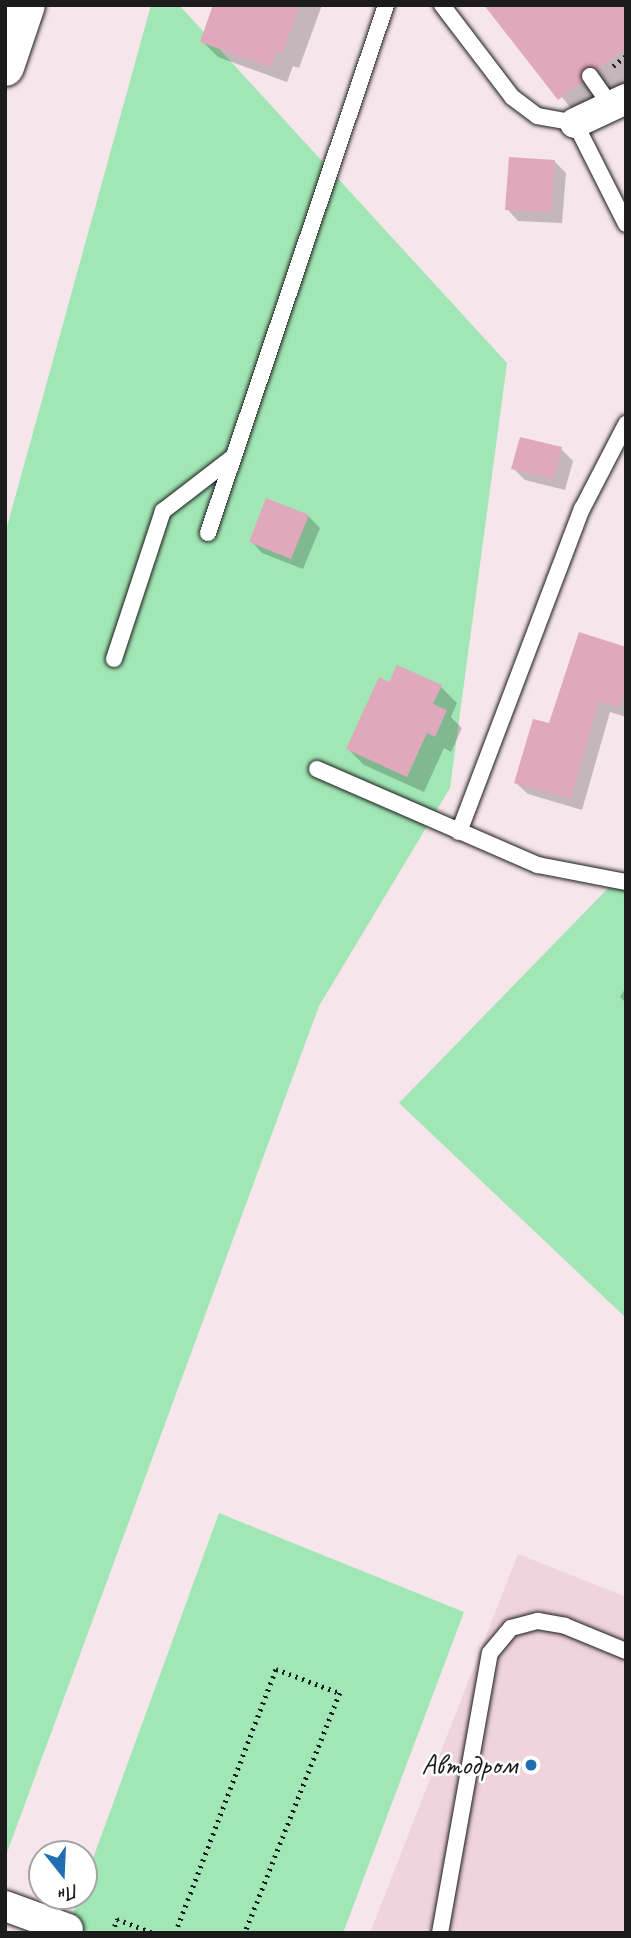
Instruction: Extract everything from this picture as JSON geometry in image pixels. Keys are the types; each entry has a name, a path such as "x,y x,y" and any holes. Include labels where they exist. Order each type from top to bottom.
{"main road":[{"path":"5,67 26,5"}],"street":[{"path":"575,123 618,102"},
{"path":"5,1906 68,1929"}],"lane":[{"path":"208,533 386,5"},
{"path":"442,5 512,97 537,116 575,123 626,224"},
{"path":"590,76 618,102"},
{"path":"459,832 582,509 626,424"},
{"path":"114,659 163,511 233,457"},
{"path":"317,769 538,865 626,882"},
{"path":"440,1933 490,1653 511,1628 538,1621 565,1626 626,1651"}],"path":[{"path":"175,1933 276,1669 340,1693 245,1933"},
{"path":"112,1933 117,1919 153,1933"}],"shaded area":[{"name":"Автодром","path":"518,1554 626,1597 626,1933 370,1933"}],"green space":[{"path":"151,5 179,5 507,363 450,788 319,1006 5,1858 5,534"},
{"path":"618,878 626,880 626,1318 399,1103"},
{"path":"219,1513 464,1612 343,1933 66,1933 74,1910 98,1910 98,1845"}],"building":[{"path":"213,5 300,5 283,53 276,51 271,67 200,42"},
{"path":"484,5 626,5 626,48 598,69 583,68 582,82 558,100"},
{"path":"509,157 555,160 551,212 505,210"},
{"path":"520,437 562,447 554,479 511,469"},
{"path":"266,498 309,515 291,559 249,542"},
{"path":"579,632 626,647 626,688 619,708 599,701 571,799 514,783 533,719 549,723"},
{"path":"397,665 442,685 433,704 447,710 435,737 427,733 407,777 346,749 379,677 389,682"}],"place":[{"name":"Автодром","path":"531,1765"}]}
